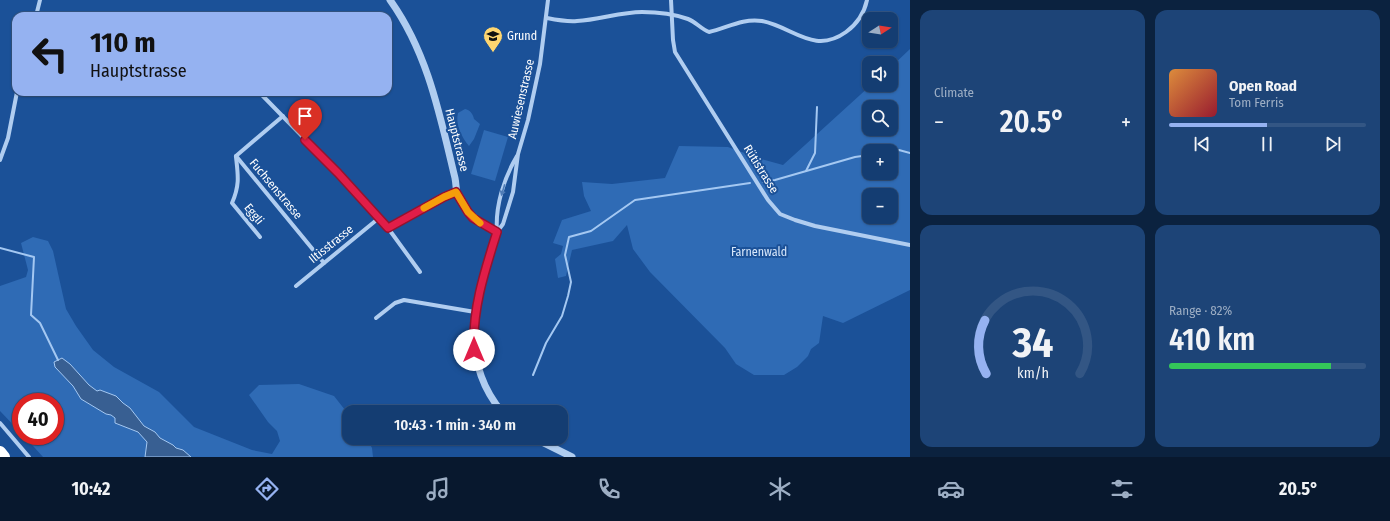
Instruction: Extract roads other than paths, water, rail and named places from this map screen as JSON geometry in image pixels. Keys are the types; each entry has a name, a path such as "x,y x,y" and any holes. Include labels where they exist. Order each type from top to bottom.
{"highway":[{"path":"0,452 4,457"}],"street":[{"path":"37,12 40,0"},
{"name":"Hauptstrasse","path":"390,0 398,11 413,39 426,70 441,118 457,186 456,192 470,215 481,224 497,232"},
{"name":"Auwiesenstrasse","path":"497,232 503,224 510,204 516,176 518,154 537,80 548,0"},
{"name":"Rütistrasse","path":"671,0 675,52 768,200 780,214 815,226 910,245"},
{"path":"546,18 563,21 577,21 642,12 672,15 688,19 709,32 743,21 763,22 808,40 823,41 840,36 853,27 864,11 867,0"},
{"path":"0,160 8,138 16,96"},
{"path":"263,96 338,173 388,228 420,272"},
{"name":"Fuchsenstrasse","path":"282,116 236,156 324,263"},
{"name":"Auwiesenstrasse","path":"497,232 496,219 500,200 506,180 518,154"},
{"name":"Eggli","path":"236,156 238,186 232,203 260,237"},
{"path":"388,228 456,192"},
{"name":"Iltisstrasse","path":"296,286 379,218"},
{"path":"497,232 484,273 475,312 474,340 476,364 488,394 497,405"},
{"path":"376,318 395,303 404,300 475,312"},
{"path":"0,423 30,457"},
{"path":"548,445 569,456"}],"waterway":[{"path":"806,171 815,153 817,107"},
{"path":"898,150 910,153"},
{"path":"763,182 862,156"},
{"path":"533,375 546,343 562,316 568,296 571,282 565,255 569,237 591,231 635,200 750,183"},
{"path":"0,248 34,257 31,315 40,323 58,360"}],"place":[{"name":"Grund","path":"493,53"}],"park label":[{"name":"Farnenwald","path":"759,252"}]}
